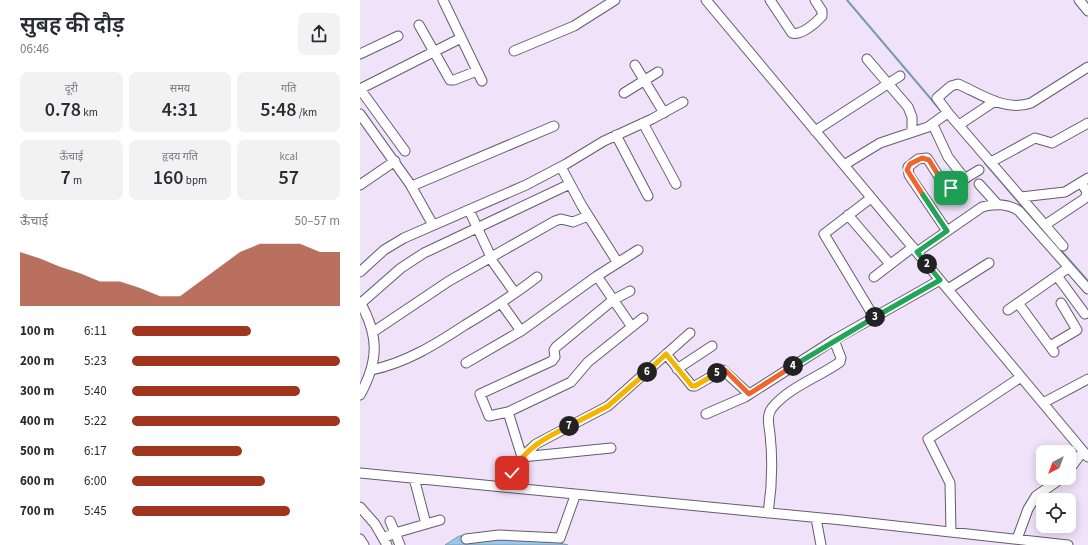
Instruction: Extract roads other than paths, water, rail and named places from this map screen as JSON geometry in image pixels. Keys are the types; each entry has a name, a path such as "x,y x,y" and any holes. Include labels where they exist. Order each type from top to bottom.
{"street":[{"path":"443,0 482,81"},
{"path":"514,51 574,26 615,0"},
{"path":"770,0 792,33 796,34 801,33 822,16 822,11 815,0"},
{"path":"1079,0 1088,11"},
{"path":"708,1 871,198 1086,453 1076,463"},
{"path":"419,25 451,80 477,71"},
{"path":"360,54 398,36"},
{"path":"406,151 360,89 461,38"},
{"path":"868,59 911,112 912,132"},
{"path":"635,65 664,113"},
{"path":"1063,246 959,125 946,115 937,98 954,84 958,84 1006,106 1022,106 1031,103 1088,67"},
{"path":"624,93 658,72"},
{"path":"815,131 900,76"},
{"path":"959,125 995,101"},
{"path":"360,272 393,244 561,167 616,135 664,113 683,102"},
{"path":"360,114 412,186 433,226"},
{"path":"844,165 880,143 932,125 946,115"},
{"path":"643,123 676,184"},
{"path":"991,162 1031,140 1039,138 1052,143 1088,123"},
{"path":"932,125 952,163 965,179"},
{"path":"412,186 554,126"},
{"path":"616,135 648,196"},
{"path":"947,231 909,175 908,167 918,159 925,158 929,160 947,188 951,188 979,170"},
{"path":"360,185 395,161"},
{"path":"561,167 588,216 618,263"},
{"path":"1021,197 1061,193 1084,180 1087,196 1045,225"},
{"path":"360,395 371,370 376,351 373,332 360,302 411,261 570,184"},
{"path":"978,184 998,205"},
{"path":"871,198 826,232 825,235 874,317"},
{"path":"874,277 890,264 947,231 982,207 998,205 1011,207 1019,211 1088,289"},
{"path":"469,210 490,258 515,293"},
{"path":"848,215 890,264"},
{"path":"373,332 434,290 555,221 561,219 573,222 588,216"},
{"path":"466,363 521,332 597,276 638,250"},
{"path":"948,289 989,263"},
{"path":"1008,310 1068,268"},
{"path":"597,276 632,327"},
{"path":"1057,276 1085,314"},
{"path":"371,370 387,366 420,353 501,303 537,278"},
{"path":"706,414 749,394 834,340 940,280"},
{"path":"630,291 613,300 556,347 554,350 555,357 552,361 480,394 490,416 508,412 571,382 583,366 643,318"},
{"path":"501,303 521,332"},
{"path":"1018,303 1052,349 1076,330 1061,303"},
{"path":"506,487 522,457 542,439 608,406 690,333"},
{"path":"768,513 772,479 772,452 768,414 773,406 791,391 840,362 842,358 834,340"},
{"path":"677,369 712,346"},
{"path":"666,354 677,369 693,386 724,370 749,394"},
{"path":"951,532 950,484 928,439 1021,377"},
{"path":"1043,403 1088,379"},
{"path":"508,412 522,457"},
{"path":"522,457 611,448"},
{"path":"360,473 506,487 575,496 768,513 1068,545"},
{"path":"414,478 426,524"},
{"path":"1017,539 1028,509 1036,496 1052,485"},
{"path":"466,539 499,535 540,541 557,539 561,537 575,496"},
{"path":"360,507 375,524 385,542 395,533 440,520"},
{"path":"816,518 821,545"},
{"path":"390,521 400,545"},
{"path":"360,539 364,545"}],"water":[{"path":"459,536 533,536 568,545 445,545"}],"waterway":[{"path":"847,0 942,112"},
{"path":"985,163 1046,234"},
{"path":"1058,247 1088,281"}]}
